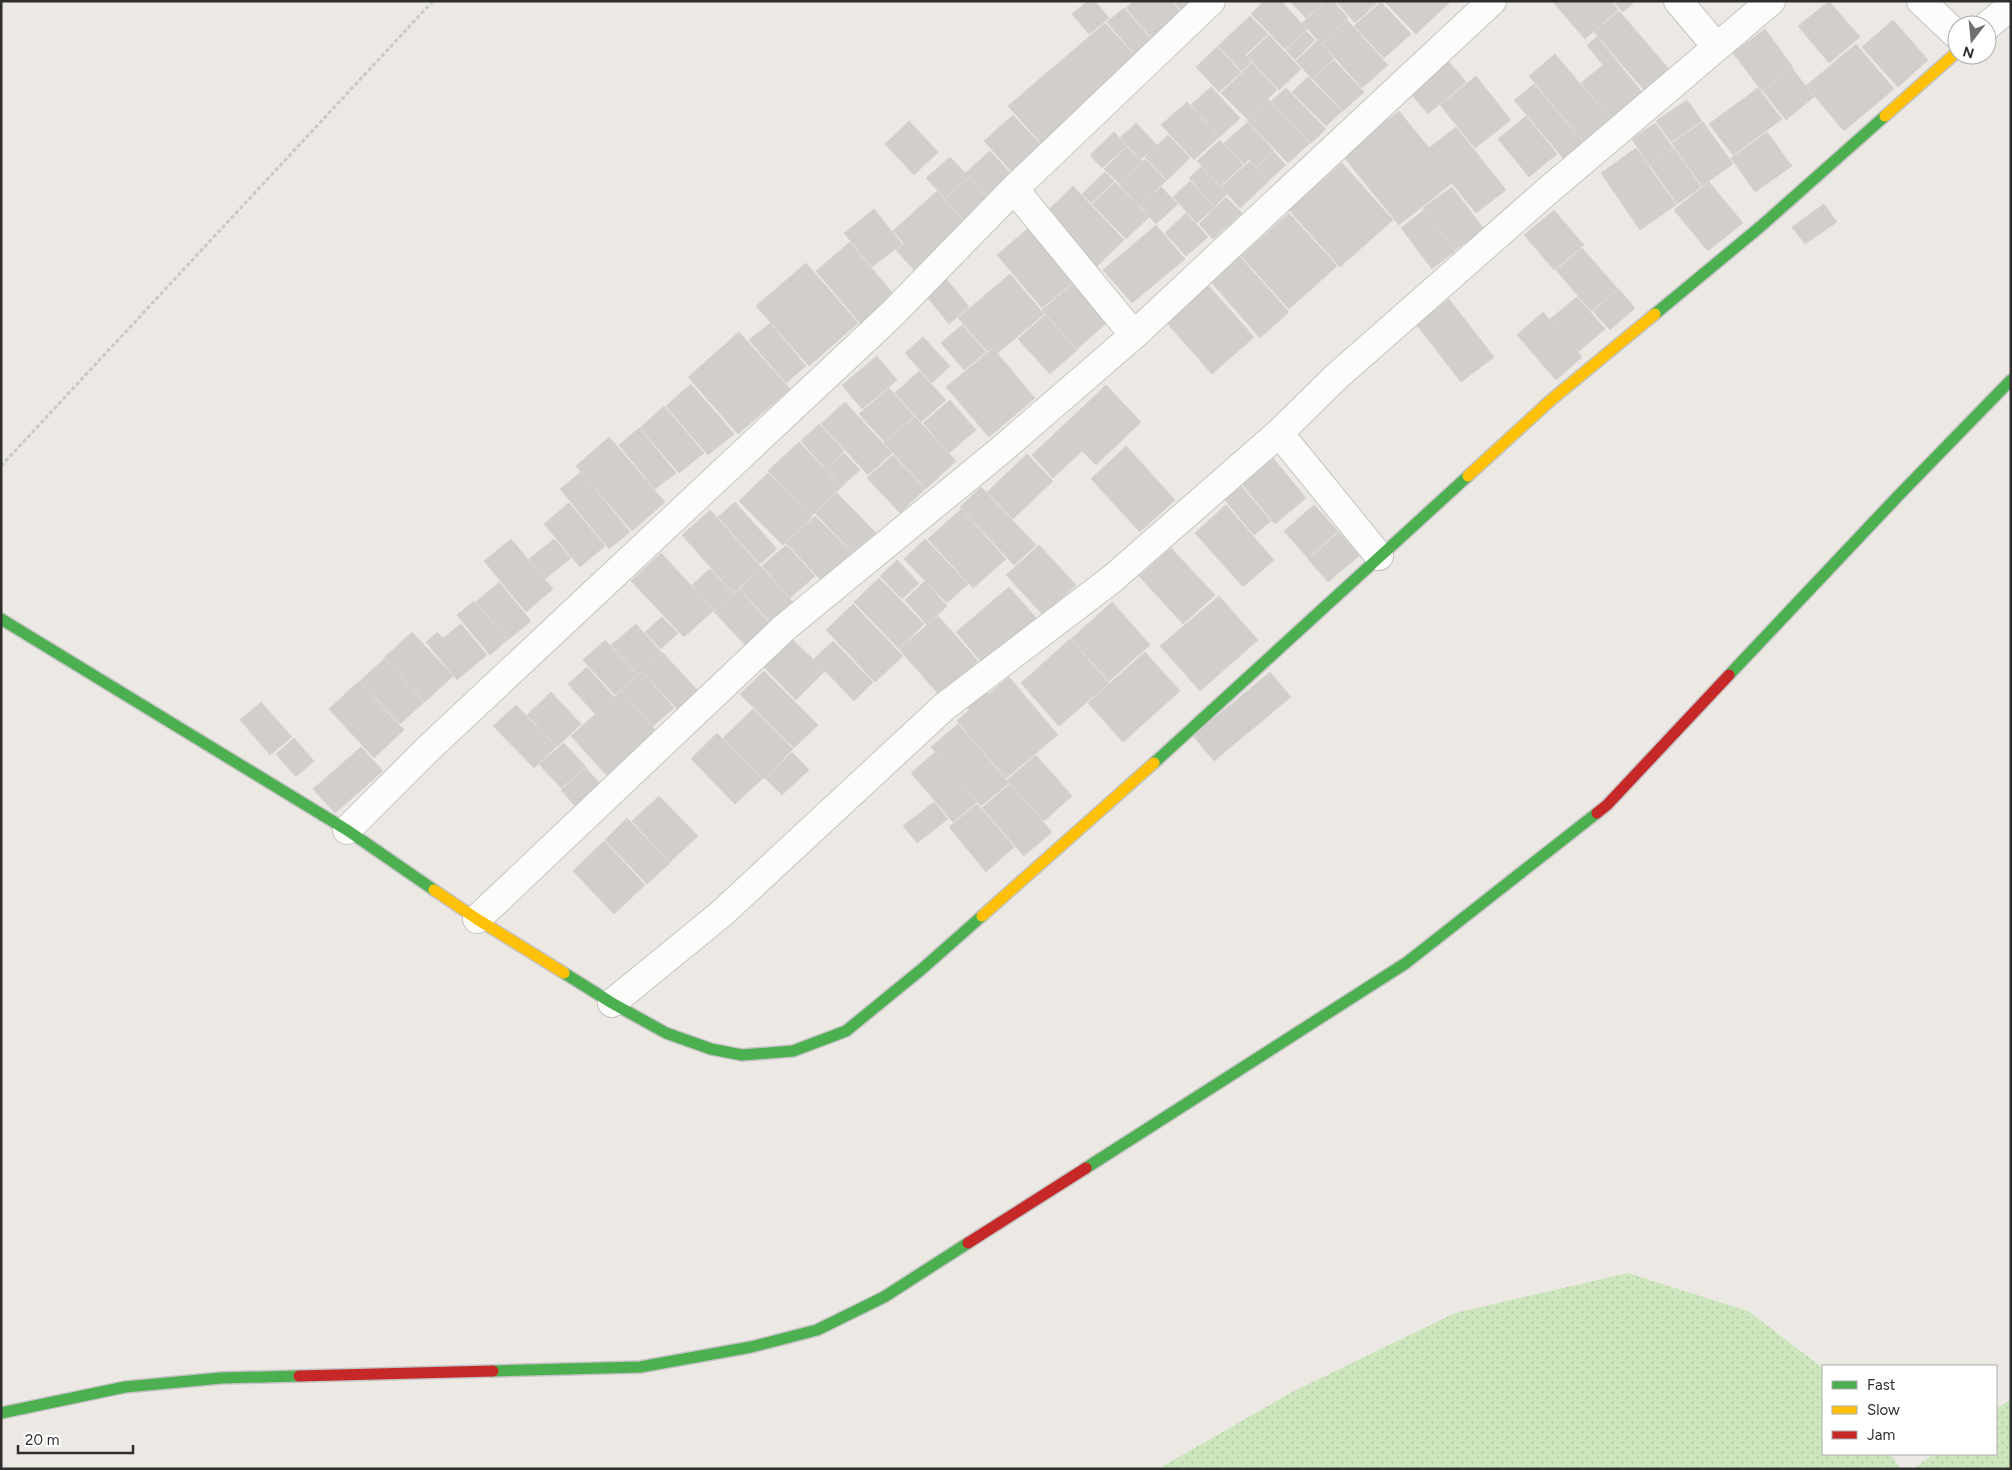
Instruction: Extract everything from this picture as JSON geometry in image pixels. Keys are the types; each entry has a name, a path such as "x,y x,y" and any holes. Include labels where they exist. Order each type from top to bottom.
{"street":[{"path":"347,830 451,727 892,314 1014,189 1211,1"},
{"path":"477,919 784,628 1001,450 1134,336 1492,1"},
{"path":"1678,1 1717,47"},
{"path":"612,1003 721,914 944,707 1112,579 1279,433 1344,370 1537,200 1771,1"},
{"path":"1921,1 1947,26"},
{"path":"1997,18 2011,6"},
{"path":"1,620 347,830 477,919 612,1003 666,1033 711,1049 742,1055 793,1051 846,1030 922,969 1148,768 1551,400 1760,227 1947,61"},
{"path":"1014,189 1134,336"},
{"path":"1,1413 125,1387 221,1378 640,1367 751,1347 817,1330 884,1297 1406,963 1607,805 1898,494 2011,380"},
{"path":"1279,433 1379,556"}],"path":[{"path":"1,466 433,1"}],"green space":[{"path":"1628,1273 1748,1311 1822,1367 1822,1455 1891,1455 1901,1469 1158,1469 1292,1392 1455,1313"},
{"path":"2011,1399 2011,1469 1913,1469 1933,1455 1997,1455 1997,1408"}],"building":[{"path":"1088,1 1095,1 1109,18 1089,34 1072,14"},
{"path":"1134,1 1171,1 1185,17 1155,42 1126,8"},
{"path":"1173,1 1202,1 1186,16"},
{"path":"1264,1 1281,1 1307,29 1285,49 1251,14"},
{"path":"1290,1 1325,1 1306,18"},
{"path":"1326,1 1333,1 1348,18 1321,43 1302,23"},
{"path":"1336,1 1377,1 1378,2 1355,23"},
{"path":"1384,1 1451,1 1416,34"},
{"path":"1552,1 1611,1 1618,10 1585,39"},
{"path":"1613,1 1635,1 1623,12"},
{"path":"1829,1 1860,37 1829,63 1798,26"},
{"path":"1381,2 1411,34 1384,58 1354,26"},
{"path":"1124,8 1155,44 1138,58 1107,22"},
{"path":"1619,11 1669,69 1644,90 1594,32"},
{"path":"1250,16 1268,34 1245,55 1251,62 1242,71 1218,46"},
{"path":"1347,20 1388,65 1362,88 1322,43"},
{"path":"1893,20 1928,60 1898,87 1862,47"},
{"path":"1105,23 1139,60 1041,143 1008,106"},
{"path":"1765,29 1793,67 1762,91 1733,53"},
{"path":"1306,31 1315,40 1295,60 1286,50"},
{"path":"1269,35 1301,69 1279,90 1247,56"},
{"path":"1597,37 1642,92 1610,118 1581,83 1603,65 1587,45"},
{"path":"1318,40 1334,58 1312,79 1296,61"},
{"path":"1856,44 1894,89 1844,131 1806,86"},
{"path":"1217,47 1241,72 1219,92 1196,67"},
{"path":"1555,54 1611,120 1584,142 1529,76"},
{"path":"1444,56 1466,82 1428,114 1405,87"},
{"path":"1334,60 1364,92 1343,111 1313,79"},
{"path":"1252,63 1277,90 1247,119 1221,93"},
{"path":"1792,68 1814,97 1786,120 1763,91"},
{"path":"1476,76 1511,120 1475,148 1440,105"},
{"path":"1308,77 1342,111 1326,126 1292,92"},
{"path":"1534,84 1588,148 1568,164 1514,100"},
{"path":"1211,87 1240,118 1220,137 1191,105"},
{"path":"1286,88 1326,129 1311,143 1271,101"},
{"path":"1758,88 1782,119 1733,155 1709,124"},
{"path":"1268,99 1310,143 1288,163 1247,120"},
{"path":"1687,100 1702,121 1671,142 1656,121"},
{"path":"1187,102 1219,137 1194,160 1161,125"},
{"path":"1399,111 1429,148 1456,127 1506,190 1476,213 1452,183 1399,225 1343,156"},
{"path":"1013,115 1043,147 1014,174 984,141"},
{"path":"1526,116 1557,154 1529,177 1498,139"},
{"path":"909,121 938,152 914,175 885,144"},
{"path":"1248,122 1274,151 1256,167 1249,159 1244,164 1224,143"},
{"path":"1703,122 1733,164 1702,186 1672,143"},
{"path":"1136,123 1157,145 1141,159 1120,138"},
{"path":"1655,123 1673,148 1649,165 1632,139"},
{"path":"1114,132 1127,146 1102,168 1090,155"},
{"path":"1767,132 1792,166 1755,192 1731,158"},
{"path":"1168,135 1190,158 1167,180 1145,157"},
{"path":"1220,140 1243,165 1220,186 1197,161"},
{"path":"1127,147 1142,161 1119,183 1104,169"},
{"path":"1636,148 1676,205 1640,230 1601,173"},
{"path":"1674,148 1701,187 1677,204 1650,165"},
{"path":"990,151 1013,176 988,198 965,173"},
{"path":"1274,152 1286,165 1268,181 1256,168"},
{"path":"950,157 969,177 945,198 926,178"},
{"path":"1145,159 1166,181 1139,206 1119,184"},
{"path":"1250,161 1268,182 1240,208 1221,187"},
{"path":"1342,163 1393,220 1340,267 1289,210"},
{"path":"1201,167 1227,194 1215,206 1189,178"},
{"path":"1105,172 1114,181 1091,203 1082,194"},
{"path":"969,178 992,204 969,225 945,199"},
{"path":"1190,181 1215,207 1197,223 1173,197"},
{"path":"1115,182 1149,217 1126,239 1092,204"},
{"path":"1709,182 1743,223 1708,251 1674,210"},
{"path":"1073,186 1124,240 1092,271 1041,217"},
{"path":"1161,187 1178,204 1156,224 1140,206"},
{"path":"1452,187 1484,229 1455,250 1423,208"},
{"path":"937,191 968,226 916,272 896,250 904,243 893,231"},
{"path":"1226,197 1242,213 1213,239 1199,224"},
{"path":"1824,204 1837,222 1805,244 1792,227"},
{"path":"874,209 902,244 872,267 844,233"},
{"path":"1424,210 1455,251 1432,269 1401,228"},
{"path":"1554,210 1584,245 1554,270 1524,235"},
{"path":"1186,213 1208,237 1186,256 1165,233"},
{"path":"1289,213 1337,266 1289,309 1241,256"},
{"path":"1032,225 1077,279 1042,308 997,255"},
{"path":"1156,225 1185,259 1132,303 1103,270"},
{"path":"850,242 899,301 866,330 816,271"},
{"path":"1582,248 1618,289 1591,311 1556,270"},
{"path":"1239,256 1289,312 1260,338 1210,281"},
{"path":"806,263 858,323 809,366 756,306"},
{"path":"1010,274 1044,314 998,353 993,347 987,351 958,318"},
{"path":"943,275 969,307 949,324 923,292"},
{"path":"1076,281 1110,320 1077,349 1042,310"},
{"path":"1208,285 1254,337 1212,374 1166,322"},
{"path":"1619,289 1635,308 1610,330 1593,311"},
{"path":"1577,297 1605,329 1578,352 1550,319"},
{"path":"1449,299 1494,357 1461,382 1416,324"},
{"path":"1543,312 1582,357 1556,380 1517,335"},
{"path":"1045,315 1077,350 1050,374 1018,339"},
{"path":"770,323 806,366 786,383 749,340"},
{"path":"962,325 986,352 964,370 941,343"},
{"path":"739,332 790,389 738,434 688,377"},
{"path":"923,337 950,366 932,383 905,353"},
{"path":"993,348 1035,398 989,437 946,387"},
{"path":"877,356 897,380 862,409 842,385"},
{"path":"919,371 946,400 921,422 895,393"},
{"path":"691,384 734,434 708,455 666,406"},
{"path":"1106,385 1141,422 1096,465 1082,451 1053,478 1032,455"},
{"path":"889,388 914,416 885,442 859,414"},
{"path":"950,400 976,430 949,453 923,423"},
{"path":"845,402 892,453 868,475 821,424"},
{"path":"664,406 704,453 679,473 640,428"},
{"path":"915,417 956,461 926,489 884,443"},
{"path":"819,424 844,451 826,469 801,441"},
{"path":"639,428 676,473 655,489 619,445"},
{"path":"609,437 665,502 632,531 576,466"},
{"path":"799,442 842,487 811,516 768,471"},
{"path":"1126,446 1175,500 1140,532 1091,479"},
{"path":"844,453 860,470 842,486 826,469"},
{"path":"1027,454 1053,481 1013,519 987,492"},
{"path":"893,455 925,489 900,513 867,478"},
{"path":"1273,458 1306,498 1275,524 1242,484"},
{"path":"581,472 630,532 609,549 560,489"},
{"path":"768,473 812,517 783,545 739,501"},
{"path":"1241,486 1271,521 1254,535 1224,499"},
{"path":"981,487 1036,545 1014,565 960,507"},
{"path":"837,493 876,533 853,553 815,513"},
{"path":"735,502 777,549 760,564 718,517"},
{"path":"569,503 605,546 580,567 544,524"},
{"path":"1226,505 1274,560 1243,587 1195,533"},
{"path":"1314,505 1338,531 1308,558 1284,531"},
{"path":"961,509 1006,559 973,588 928,539"},
{"path":"710,510 762,568 733,593 682,535"},
{"path":"815,516 853,554 823,582 786,543"},
{"path":"1339,532 1359,556 1328,582 1308,559"},
{"path":"511,539 553,589 526,612 484,561"},
{"path":"554,539 571,558 545,579 529,559"},
{"path":"925,539 968,584 947,603 904,559"},
{"path":"786,545 815,576 790,598 762,566"},
{"path":"1039,545 1076,585 1043,615 1006,575"},
{"path":"1171,548 1215,595 1183,624 1139,576"},
{"path":"661,553 714,610 684,637 631,581"},
{"path":"897,560 919,583 902,599 880,576"},
{"path":"762,568 795,604 772,624 740,589"},
{"path":"710,569 733,594 715,610 692,585"},
{"path":"879,578 924,624 899,649 854,602"},
{"path":"925,581 947,606 927,625 905,600"},
{"path":"499,582 531,621 508,640 476,602"},
{"path":"1009,587 1037,619 984,665 956,632"},
{"path":"739,589 772,626 748,648 714,612"},
{"path":"1219,596 1258,640 1200,691 1160,646"},
{"path":"474,601 507,640 490,655 457,615"},
{"path":"1112,602 1150,645 1109,681 1071,639"},
{"path":"853,604 903,656 875,682 826,630"},
{"path":"938,616 978,661 939,695 899,649"},
{"path":"662,617 678,633 661,649 645,632"},
{"path":"461,624 487,655 457,680 426,642 437,632 443,638"},
{"path":"636,624 662,653 638,675 611,645"},
{"path":"412,632 453,676 425,702 384,658"},
{"path":"789,636 825,671 796,700 761,664"},
{"path":"1070,639 1109,683 1059,726 1021,683"},
{"path":"605,640 637,675 615,695 583,660"},
{"path":"833,641 873,682 854,701 814,659"},
{"path":"1145,652 1180,691 1123,742 1088,703"},
{"path":"663,653 700,693 679,711 642,671"},
{"path":"384,659 424,702 400,724 360,681"},
{"path":"587,667 614,697 595,714 568,684"},
{"path":"764,671 818,725 794,748 740,694"},
{"path":"642,672 674,708 653,726 621,690"},
{"path":"1270,672 1291,697 1214,761 1193,736"},
{"path":"1009,677 1058,735 1006,778 957,721 969,710 959,698 979,682 989,694"},
{"path":"359,681 404,730 374,758 329,709"},
{"path":"621,691 659,734 610,779 571,736"},
{"path":"551,692 581,724 557,747 527,715"},
{"path":"261,702 292,737 270,755 240,720"},
{"path":"516,705 556,747 534,768 493,726"},
{"path":"753,709 793,749 763,779 723,738"},
{"path":"958,724 1009,783 981,806 931,747"},
{"path":"717,733 762,779 735,804 691,759"},
{"path":"294,738 314,761 296,777 276,754"},
{"path":"564,743 586,767 561,788 539,764"},
{"path":"361,747 383,771 335,813 313,789"},
{"path":"792,752 809,770 782,795 765,778"},
{"path":"935,752 977,802 953,822 911,773"},
{"path":"1036,755 1072,796 1044,821 1007,780"},
{"path":"586,768 601,785 576,807 561,790"},
{"path":"1010,784 1052,832 1024,856 982,808"},
{"path":"659,796 698,836 670,862 632,821"},
{"path":"934,802 948,819 917,843 903,826"},
{"path":"977,804 1014,847 986,872 949,827"},
{"path":"627,818 670,863 647,884 605,840"},
{"path":"604,841 645,885 614,914 573,871"}],"traffic: fast":[{"path":"1655,314 1760,227 1885,116"},
{"path":"1729,675 2011,380"},
{"path":"1154,763 1468,476"},
{"path":"1,619 347,830 434,890"},
{"path":"1086,1168 1406,963 1597,813"},
{"path":"564,973 612,1003 666,1033 711,1049 742,1055 793,1051 846,1031 922,969 982,916"},
{"path":"493,1371 640,1367 751,1347 817,1330 884,1297 968,1243"},
{"path":"1,1413 125,1387 221,1378 299,1376"}],"traffic: slow":[{"path":"1885,116 1947,61"},
{"path":"1468,476 1551,400 1655,314"},
{"path":"982,916 1154,763"},
{"path":"434,890 564,973"}],"traffic: jam":[{"path":"1597,813 1607,805 1729,675"},
{"path":"968,1243 1086,1168"},
{"path":"299,1376 493,1371"}]}
